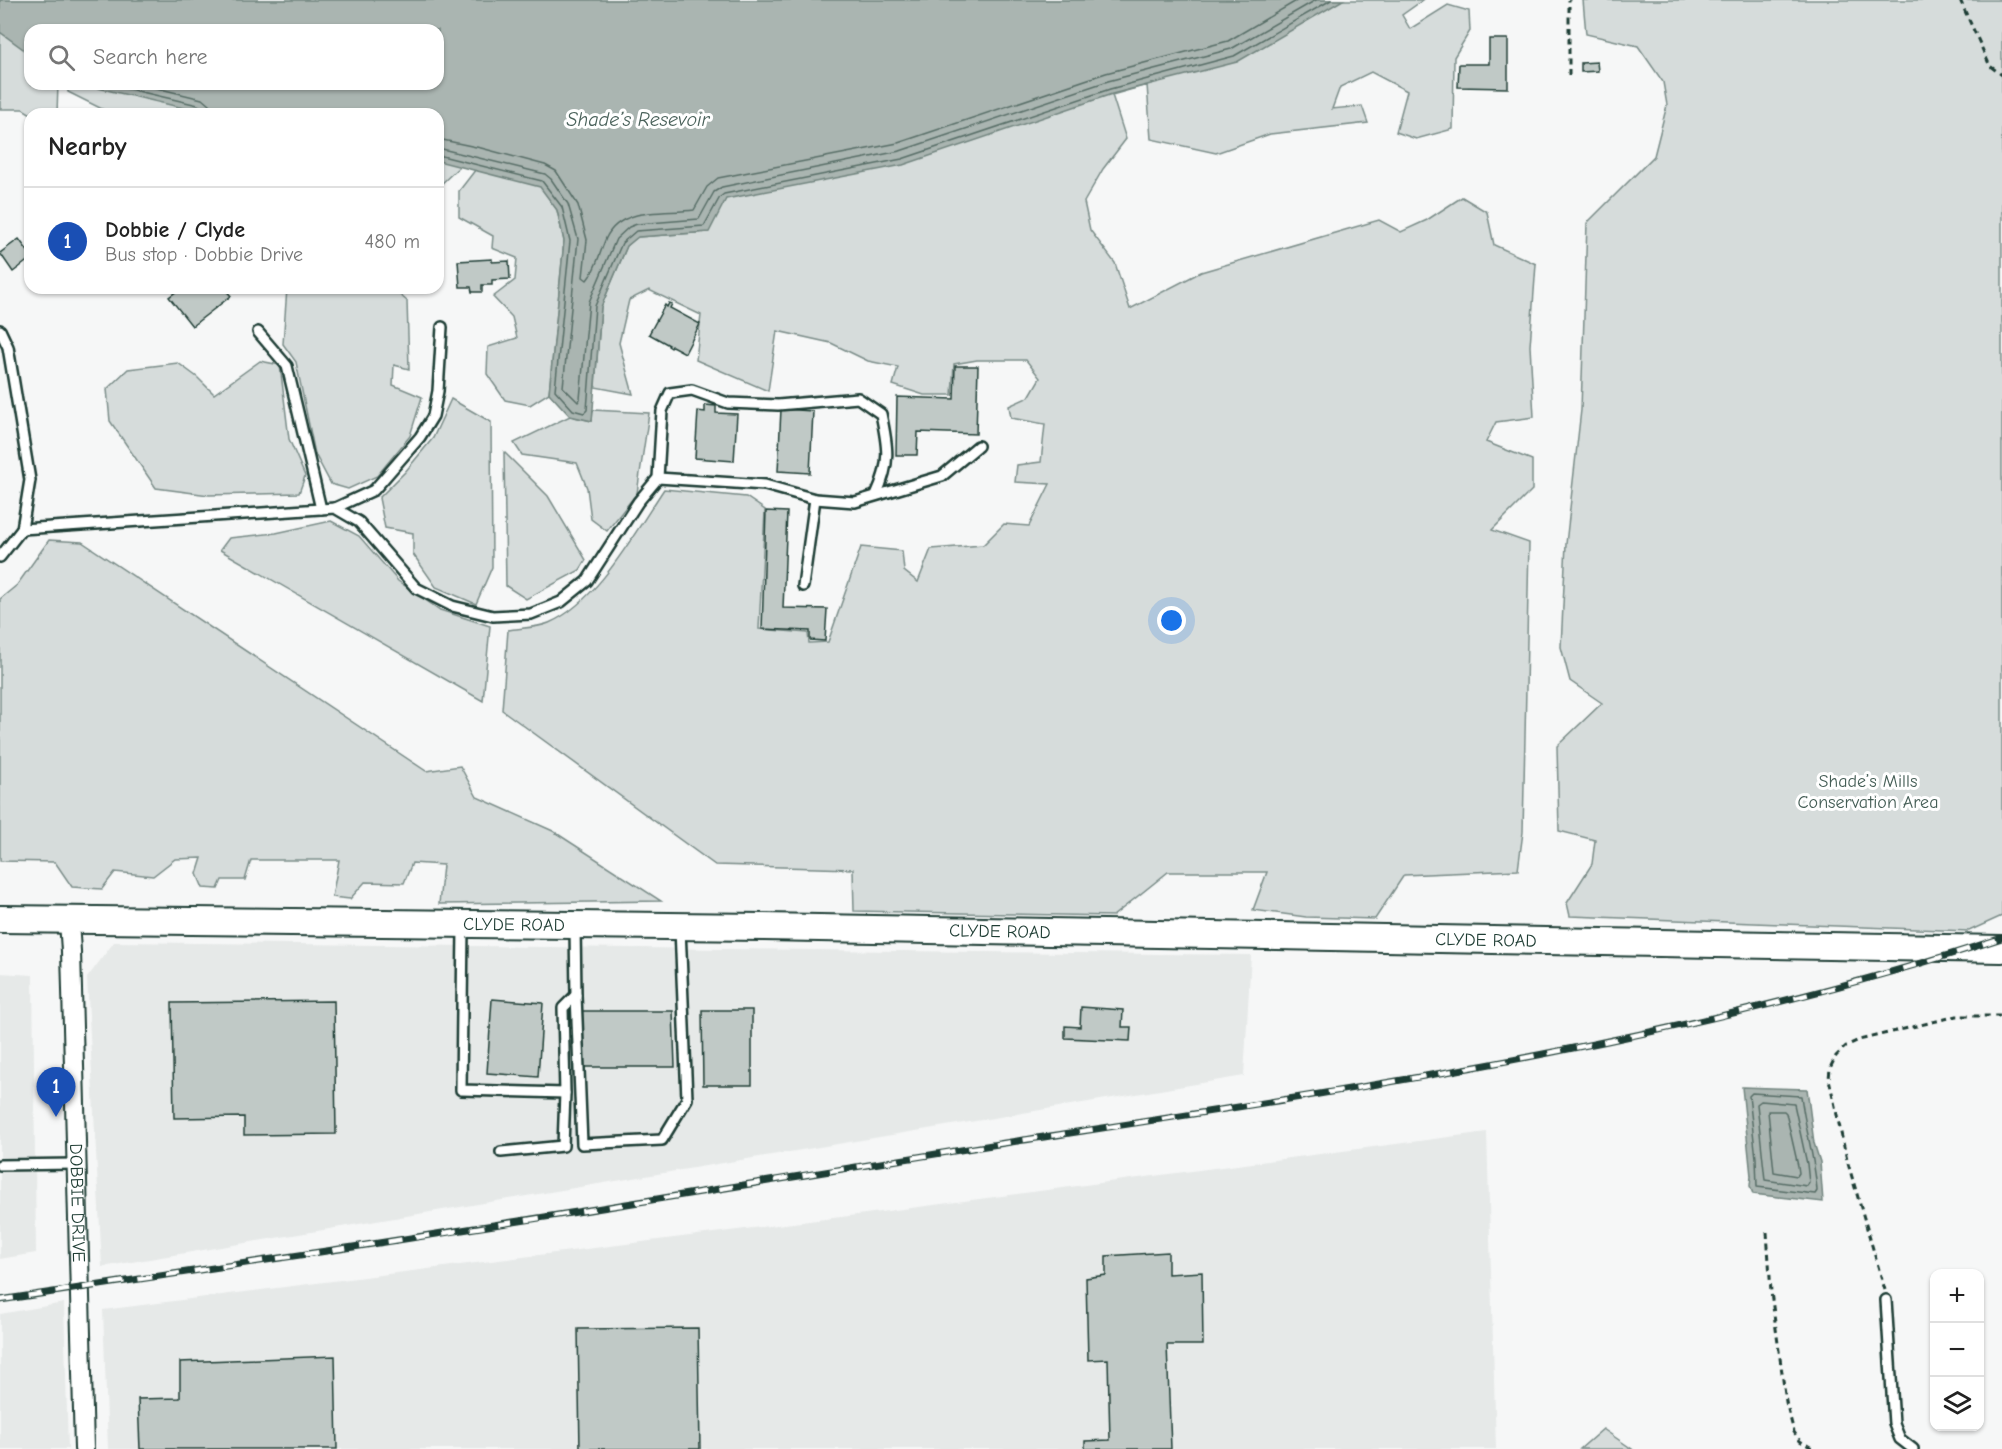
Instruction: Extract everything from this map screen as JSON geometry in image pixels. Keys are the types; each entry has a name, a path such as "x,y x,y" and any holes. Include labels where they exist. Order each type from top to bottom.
{"main road":[{"name":"CLYDE ROAD","path":"0,920 575,924 2002,949"}],"street":[{"name":"DOBBIE DRIVE","path":"69,921 84,1449"}],"lane":[{"path":"22,529 335,508 374,490 420,437 433,416 438,391 442,327"},
{"path":"0,330 30,480 22,529 0,557"},
{"path":"258,332 288,366 321,509"},
{"path":"335,508 359,522 416,588 452,606 493,615 531,614 561,602 587,581 638,502 658,478 662,411 670,393 692,390 728,403 778,405 858,398 881,414 888,446 884,477 876,495"},
{"path":"658,478 765,485 815,500 855,502 942,476 978,446"},
{"path":"803,586 815,500"},
{"path":"463,924 461,1090 565,1094"},
{"path":"575,924 582,1144 663,1140 687,1099 680,926"},
{"path":"501,1152 563,1146 565,1094 563,1008 576,995"},
{"path":"0,1165 76,1164"},
{"path":"1886,1300 1894,1424 1900,1439 1913,1449"}],"path":[{"path":"1569,0 1569,75"},
{"path":"1960,0 1990,66 2002,75"},
{"path":"1886,1300 1885,1285 1839,1129 1829,1079 1830,1068 1836,1056 1846,1046 1859,1040 1957,1016 2002,1016"},
{"path":"1767,1232 1771,1292 1785,1402 1794,1432 1800,1441 1814,1449"}],"shaded area":[{"path":"114,942 1251,955 1244,1076 102,1267 87,978"},
{"path":"0,973 33,975 36,1253 0,1259"},
{"path":"1487,1132 1496,1449 108,1449 103,1310 865,1214"},
{"path":"64,1303 68,1449 0,1449 0,1314"}],"green space":[{"path":"0,0 1423,0 1402,15 1410,29 1448,5 1469,11 1470,31 1454,57 1453,129 1416,139 1396,132 1407,91 1371,72 1340,87 1332,109 1362,106 1368,123 1270,134 1216,153 1151,139 1147,85 1112,95 1126,139 1103,169 1084,202 1090,230 1115,263 1130,309 1201,272 1379,220 1401,232 1427,220 1462,197 1487,212 1494,245 1536,264 1530,346 1534,417 1496,422 1486,442 1532,460 1532,490 1492,530 1529,543 1523,832 1518,870 1404,875 1375,919 1306,917 1253,910 1267,872 1168,872 1113,916 854,911 853,869 715,865 502,710 508,630 549,623 567,613 584,599 628,545 664,489 746,497 765,510 759,629 808,633 809,643 828,642 861,547 902,551 904,571 918,582 931,549 983,545 1004,524 1029,526 1050,484 1015,482 1017,465 1041,462 1045,424 1011,418 1009,406 1029,397 1040,378 1026,360 977,360 954,364 952,395 924,395 893,385 898,367 868,361 831,343 777,331 768,391 696,360 701,315 649,290 629,300 619,343 633,394 595,387 601,307 627,246 637,237 709,232 541,187 557,210 564,241 549,393 530,405 505,400 487,374 488,347 517,338 512,317 493,297 515,280 517,258 492,248 493,236 459,217 459,191 476,169 460,166 444,181 444,108 100,108 68,92 68,90 444,90 444,24 24,24 24,90 58,90 57,108 0,109"},
{"name":"Shade’s Mills Conservation Area","path":"1583,0 2002,0 2002,916 1969,931 1570,916 1567,903 1592,864 1595,840 1559,831 1557,746 1602,703 1570,681 1561,647 1566,544 1581,410 1587,223 1654,156 1667,105 1663,82 1638,46 1586,34"},
{"path":"287,294 399,294 407,301 409,369 394,365 393,385 422,397 410,436 377,476 348,489 331,484 315,454 296,362 283,344"},
{"path":"260,361 280,365 289,439 305,476 299,493 209,495 156,488 110,421 107,389 128,369 178,363 214,394"},
{"path":"451,399 491,422 492,567 476,604 436,587 413,554 413,533 385,528 379,498 405,472 433,438"},
{"path":"593,410 649,413 637,493 607,531 591,519 587,488 577,463 522,455 514,443 570,416 592,421"},
{"path":"504,452 548,496 586,560 580,570 526,599 506,586"},
{"path":"331,521 359,536 398,581 440,610 490,626 483,701 220,550 229,538 276,533"},
{"path":"49,540 82,542 426,771 460,766 477,797 553,831 661,901 439,904 443,865 412,863 404,883 365,882 350,899 332,897 339,860 251,860 245,880 222,880 218,889 203,888 197,874 202,858 175,859 153,876 115,872 102,889 72,887 55,862 0,861 0,599 17,585"},
{"path":"1603,1429 1632,1449 1580,1449"}],"water":[{"name":"Shade’s Resevoir","path":"0,0 1343,0 1237,62 1112,94 903,165 726,199 709,232 638,237 627,246 601,307 592,421 570,416 549,393 564,241 557,210 540,187 444,163 444,108 183,108 107,90 444,90 444,24 24,24 24,50 0,32"},
{"path":"1742,1087 1807,1089 1814,1143 1820,1162 1823,1202 1753,1194 1750,1186 1751,1176"}],"building":[{"path":"1489,39 1508,39 1508,88 1458,87 1459,64 1489,64"},
{"path":"1597,62 1598,71 1581,72 1581,63"},
{"path":"19,239 24,246 24,264 13,272 0,253"},
{"path":"492,259 492,262 509,261 510,279 492,280 492,285 482,285 482,292 472,292 471,287 460,287 458,261"},
{"path":"173,294 229,294 231,296 192,326 169,297"},
{"path":"669,303 672,304 670,308 700,324 685,353 672,346 671,348 649,334 665,305 667,307"},
{"path":"955,366 978,366 976,434 918,432 917,455 896,455 897,397 954,399"},
{"path":"705,405 716,406 716,413 737,414 734,461 695,458 698,411 705,412"},
{"path":"781,409 813,411 810,473 778,471"},
{"path":"766,511 787,512 783,608 827,609 825,641 810,640 810,631 762,629"},
{"path":"492,999 543,1003 538,1077 487,1073"},
{"path":"334,1001 336,1134 244,1135 244,1117 174,1118 172,1003"},
{"path":"1081,1007 1123,1010 1122,1027 1131,1027 1130,1041 1065,1038 1065,1026 1080,1027"},
{"path":"702,1010 752,1010 752,1085 703,1085"},
{"path":"582,1011 673,1011 675,1067 583,1067"},
{"path":"1168,1252 1168,1274 1202,1272 1203,1345 1167,1345 1171,1449 1085,1449 1085,1441 1110,1440 1108,1359 1088,1360 1086,1278 1106,1275 1106,1256"},
{"path":"698,1328 700,1449 580,1449 578,1329"},
{"path":"335,1356 337,1449 140,1449 138,1399 180,1398 180,1362"}],"railway":[{"path":"0,1300 361,1246 1386,1083 1635,1035 1759,1007 1881,975 2002,938"}],"place":[{"name":"Dobbie / Clyde","path":"56,1117"}]}
